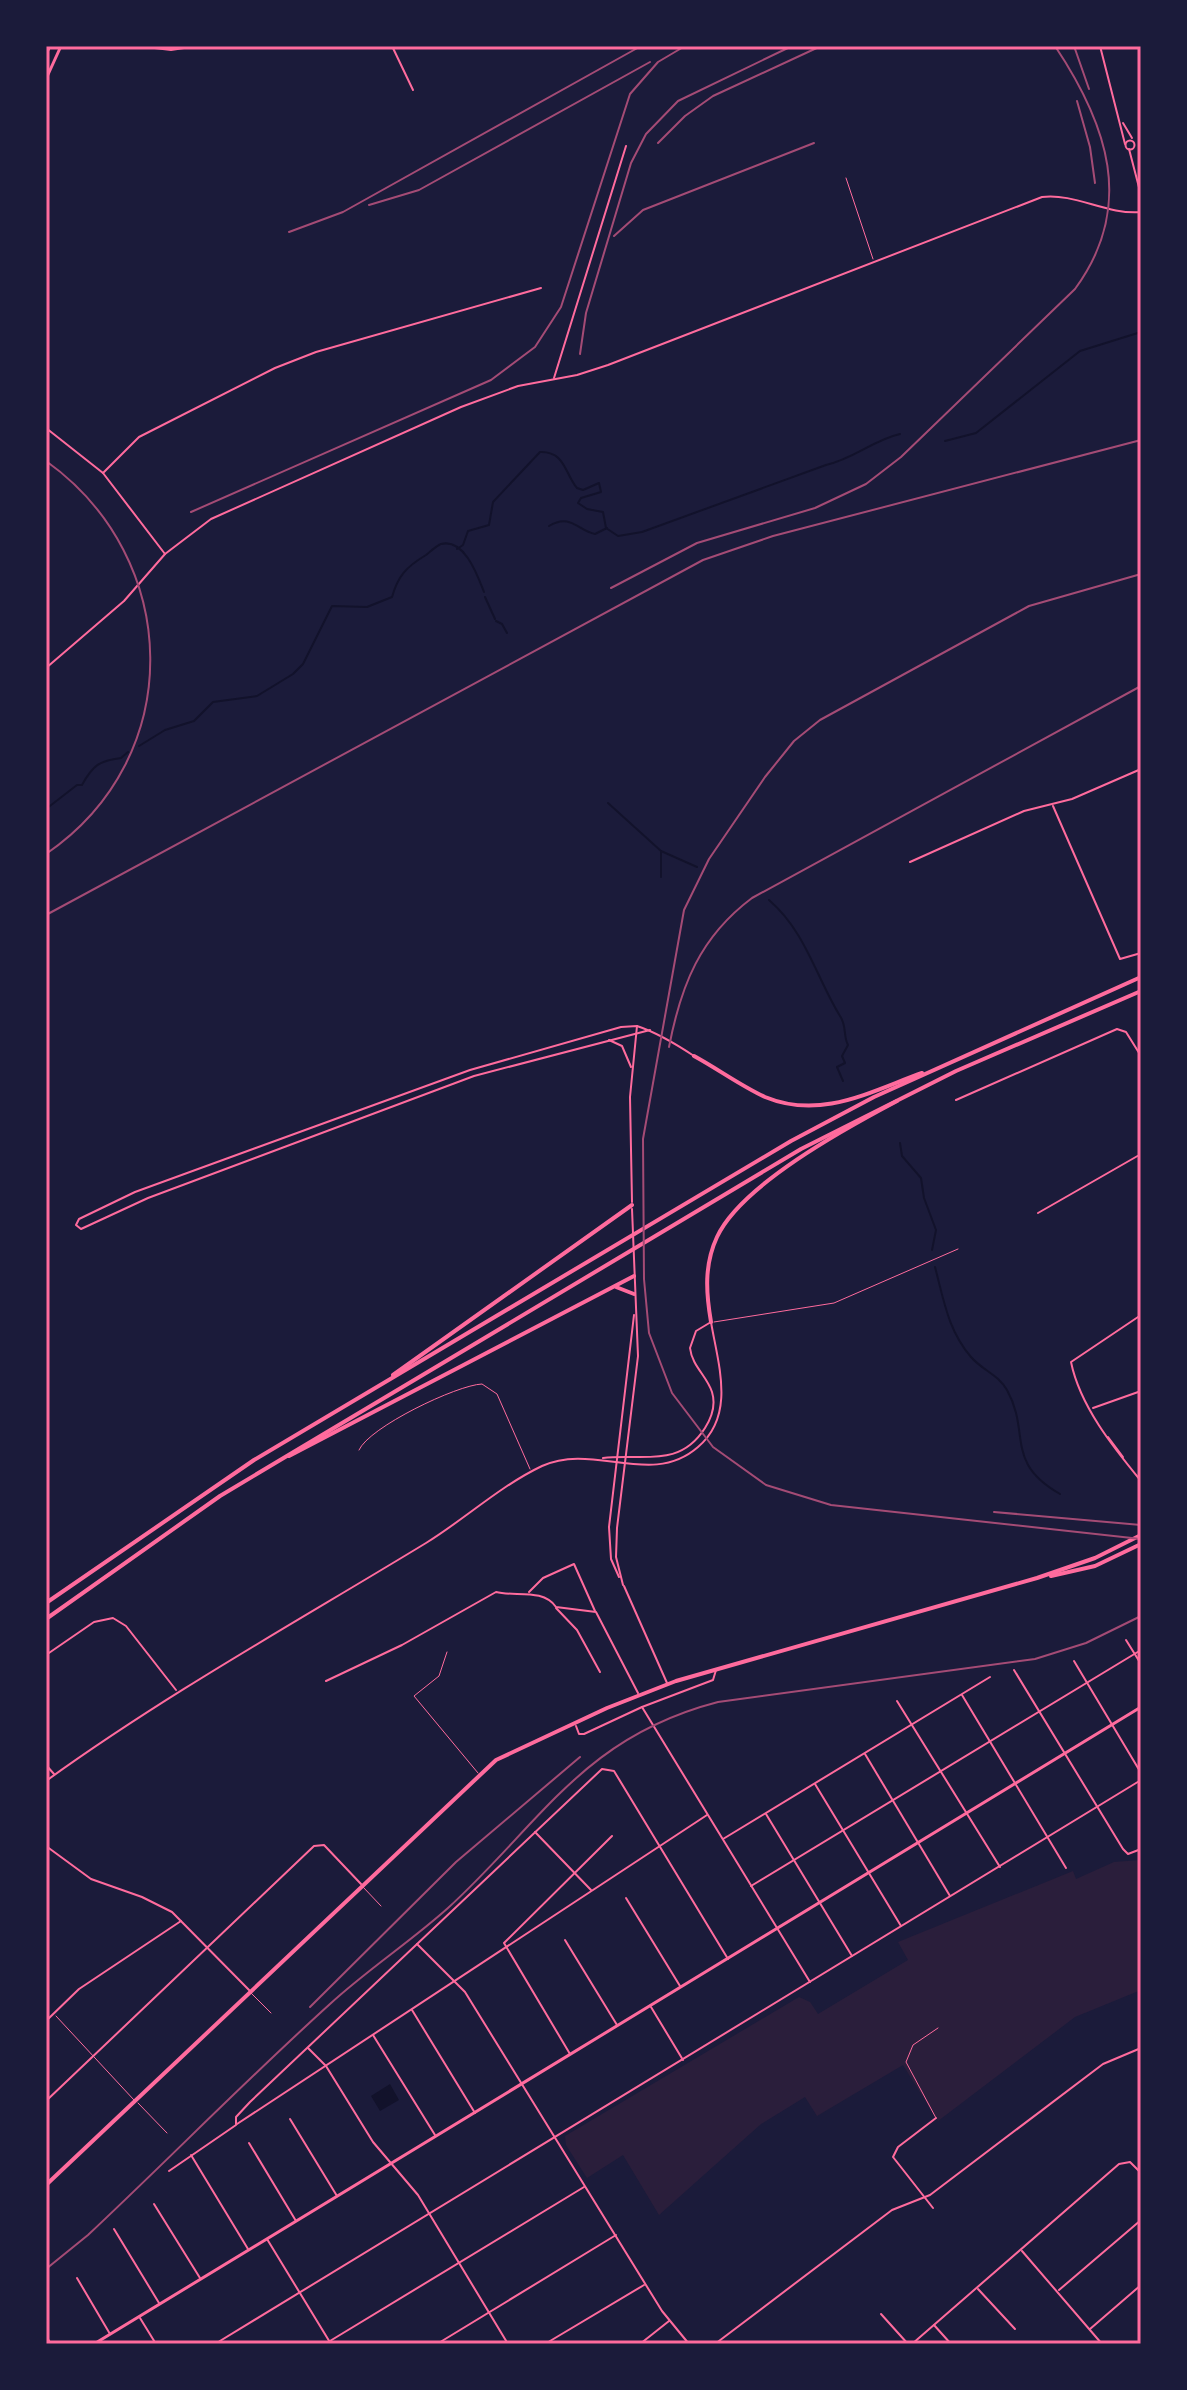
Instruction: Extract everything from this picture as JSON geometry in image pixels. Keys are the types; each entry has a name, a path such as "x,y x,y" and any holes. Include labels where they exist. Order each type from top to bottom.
{"main road":[{"path":"46,54 50,46"},
{"path":"46,79 61,46"},
{"path":"46,1603 199,1495 833,1118 1141,977"},
{"path":"46,1620 263,1469 847,1123 956,1071 1141,992"},
{"path":"694,1056 762,1096 808,1107 844,1102 948,1063"},
{"path":"711,1322 707,1271 717,1238 732,1213 772,1179 838,1134 956,1071"},
{"path":"375,1388 632,1205"},
{"path":"263,1469 634,1276"},
{"path":"616,1287 634,1294"},
{"path":"46,2185 478,1773 505,1754 667,1684 1037,1578 1095,1558 1141,1535"},
{"path":"1037,1578 1095,1566 1141,1544"},
{"path":"94,2344 1141,1707"}],"street":[{"path":"138,46 171,50 197,46"},
{"path":"392,46 413,90"},
{"path":"1100,46 1141,195"},
{"path":"1122,123 1135,146 1129,149"},
{"path":"1125,144 1133,141"},
{"path":"554,380 626,146"},
{"path":"46,668 124,601 165,554 211,519 376,443 498,393 608,365 1042,197 1066,197 1111,211 1141,212"},
{"path":"103,473 139,437 284,364 316,352 541,288"},
{"path":"46,428 103,473 165,554"},
{"path":"910,862 1024,811 1052,805 1141,769"},
{"path":"1052,805 1120,959 1141,953"},
{"path":"623,1585 616,1547 638,1356 632,1205 632,1072 637,1026"},
{"path":"650,1030 636,1031 474,1076 148,1198 92,1226 81,1229 76,1225 79,1219 135,1192 470,1070 621,1027 637,1026 650,1030 694,1056"},
{"path":"956,1100 1113,1030 1123,1030 1141,1056"},
{"path":"604,1040 622,1046 632,1072"},
{"path":"1038,1213 1141,1154"},
{"path":"635,1309 609,1542 613,1563 667,1684"},
{"path":"1141,1315 1071,1362 1091,1409 1141,1481"},
{"path":"46,1781 177,1691 427,1542 531,1471 563,1459 617,1456 666,1457 694,1441 710,1419 711,1390 692,1360 690,1348 696,1331 711,1322 723,1392 716,1425 699,1446 664,1465 624,1464 603,1458"},
{"path":"1091,1409 1141,1391"},
{"path":"529,1593 543,1578 574,1564 639,1695"},
{"path":"326,1681 402,1645 493,1592 512,1596 529,1593 550,1600 577,1630 600,1672"},
{"path":"556,1607 596,1612"},
{"path":"46,1655 94,1622 113,1618 126,1626 177,1691"},
{"path":"1126,1640 1141,1664"},
{"path":"751,1886 1141,1650"},
{"path":"1074,1661 1141,1773"},
{"path":"576,1722 577,1732 584,1734 642,1707 713,1680 716,1669"},
{"path":"1014,1670 1128,1854 1141,1849"},
{"path":"722,1839 990,1677"},
{"path":"962,1694 1066,1868"},
{"path":"897,1701 1000,1867"},
{"path":"642,1707 810,1983"},
{"path":"864,1753 951,1897"},
{"path":"46,1765 55,1774"},
{"path":"236,2125 236,2117 250,2102 599,1770 614,1771 728,1959"},
{"path":"215,2344 1141,1780"},
{"path":"814,1783 902,1927"},
{"path":"766,1813 853,1956"},
{"path":"169,2171 707,1815"},
{"path":"534,1831 591,1890"},
{"path":"570,2055 505,1948 504,1941 612,1836"},
{"path":"46,2101 312,1848 324,1845 361,1885"},
{"path":"46,1846 83,1875 142,1897 182,1920 250,1991"},
{"path":"626,1898 681,1988"},
{"path":"46,2021 79,1989 182,1920"},
{"path":"519,1926 526,1933"},
{"path":"565,1940 618,2026"},
{"path":"417,1944 455,1980 524,2083 646,2284 689,2344"},
{"path":"650,2006 683,2060"},
{"path":"411,2009 475,2113"},
{"path":"372,2034 436,2137"},
{"path":"308,2047 326,2066 370,2138 430,2214 508,2344"},
{"path":"715,2344 892,2210 925,2197 1094,2070 1141,2048"},
{"path":"933,2208 893,2155 936,2118"},
{"path":"290,2119 337,2196"},
{"path":"249,2143 296,2221"},
{"path":"191,2155 248,2250"},
{"path":"881,2314 910,2344 1119,2164 1128,2161 1141,2173"},
{"path":"325,2344 586,2186"},
{"path":"154,2204 200,2279"},
{"path":"1058,2291 1141,2220"},
{"path":"114,2229 159,2304"},
{"path":"437,2344 616,2235"},
{"path":"267,2239 330,2343"},
{"path":"1022,2250 1102,2344"},
{"path":"77,2278 110,2334"},
{"path":"545,2344 646,2284"},
{"path":"1090,2329 1141,2285"},
{"path":"977,2288 1015,2329"},
{"path":"139,2316 156,2344"},
{"path":"640,2344 670,2321"},
{"path":"934,2325 951,2344"},
{"path":"46,2336 51,2344"}],"lane":[{"path":"846,178 874,261"},
{"path":"711,1322 834,1303 958,1249"},
{"path":"359,1450 369,1435 456,1389 482,1384 497,1394 531,1471"},
{"path":"447,1652 439,1676 414,1696 478,1773"},
{"path":"361,1885 381,1906"},
{"path":"250,1991 271,2013"},
{"path":"54,2014 167,2133"},
{"path":"936,2118 906,2062 913,2045 938,2028"}],"shaded area":[{"path":"1141,1860 1141,1990 1075,2017 938,2121 903,2065 817,2116 805,2097 761,2124 659,2215 623,2155 587,2178 566,2145 565,2136 799,1997 810,2002 818,2014 908,1960 898,1942 1073,1871 1076,1879 1114,1862"},
{"path":"390,2084 399,2100 380,2111 371,2096"}],"waterway":[{"path":"945,441 976,433 1080,351 1141,332"},
{"path":"457,549 463,545 468,531 489,525 493,502 540,452 560,459 577,488 583,490 599,483 601,492 581,498 578,503 587,509 603,512 606,528 618,536 642,532 836,462 900,434"},
{"path":"549,526 569,522 595,534 607,528"},
{"path":"139,746 165,730 194,721 213,702 257,696 293,674 303,664 332,606 367,607 392,597 404,573 441,544 457,547 464,553 484,592"},
{"path":"485,597 495,619"},
{"path":"496,621 507,633"},
{"path":"46,809 77,785 82,785 97,765 121,758 128,752"},
{"path":"608,803 661,851 697,867"},
{"path":"661,851 661,877"},
{"path":"769,900 801,940 842,1020 848,1045 842,1056 845,1063 837,1067 843,1081"},
{"path":"900,1143 902,1156 921,1178 924,1198 936,1230 932,1250"},
{"path":"935,1267 948,1315 963,1347 1004,1385 1014,1406 1025,1458 1031,1470 1060,1494"}],"railway":[{"path":"289,232 343,212 641,46"},
{"path":"191,512 491,380 535,347 561,307 630,94 658,62 685,46"},
{"path":"580,354 586,313 631,163 646,134 678,101 792,46"},
{"path":"658,143 685,116 713,96 821,46"},
{"path":"611,588 697,543 815,508 866,484 901,457 1075,289 1094,258 1105,227 1109,196 1107,166 1089,105 1055,46"},
{"path":"1074,46 1089,89"},
{"path":"369,205 419,190 650,62"},
{"path":"1077,101 1090,147 1095,183"},
{"path":"614,236 643,210 814,143"},
{"path":"46,915 703,560 773,536 1141,440"},
{"path":"46,461 91,502 123,550 143,602 150,658 144,713 125,765 92,813 46,854"},
{"path":"1141,574 1029,606 820,720 794,741 765,777 709,859 684,910 643,1139 644,1279 649,1333 672,1393 713,1447 766,1485 831,1505 1141,1539"},
{"path":"669,1047 687,983 706,946 734,913 752,898 1141,686"},
{"path":"994,1512 1141,1525"},
{"path":"46,2269 88,2235 330,2004 448,1908 568,1786 598,1760 632,1737 671,1717 718,1702 1035,1659 1086,1643 1141,1616"},
{"path":"310,2007 456,1862 580,1757"}]}
